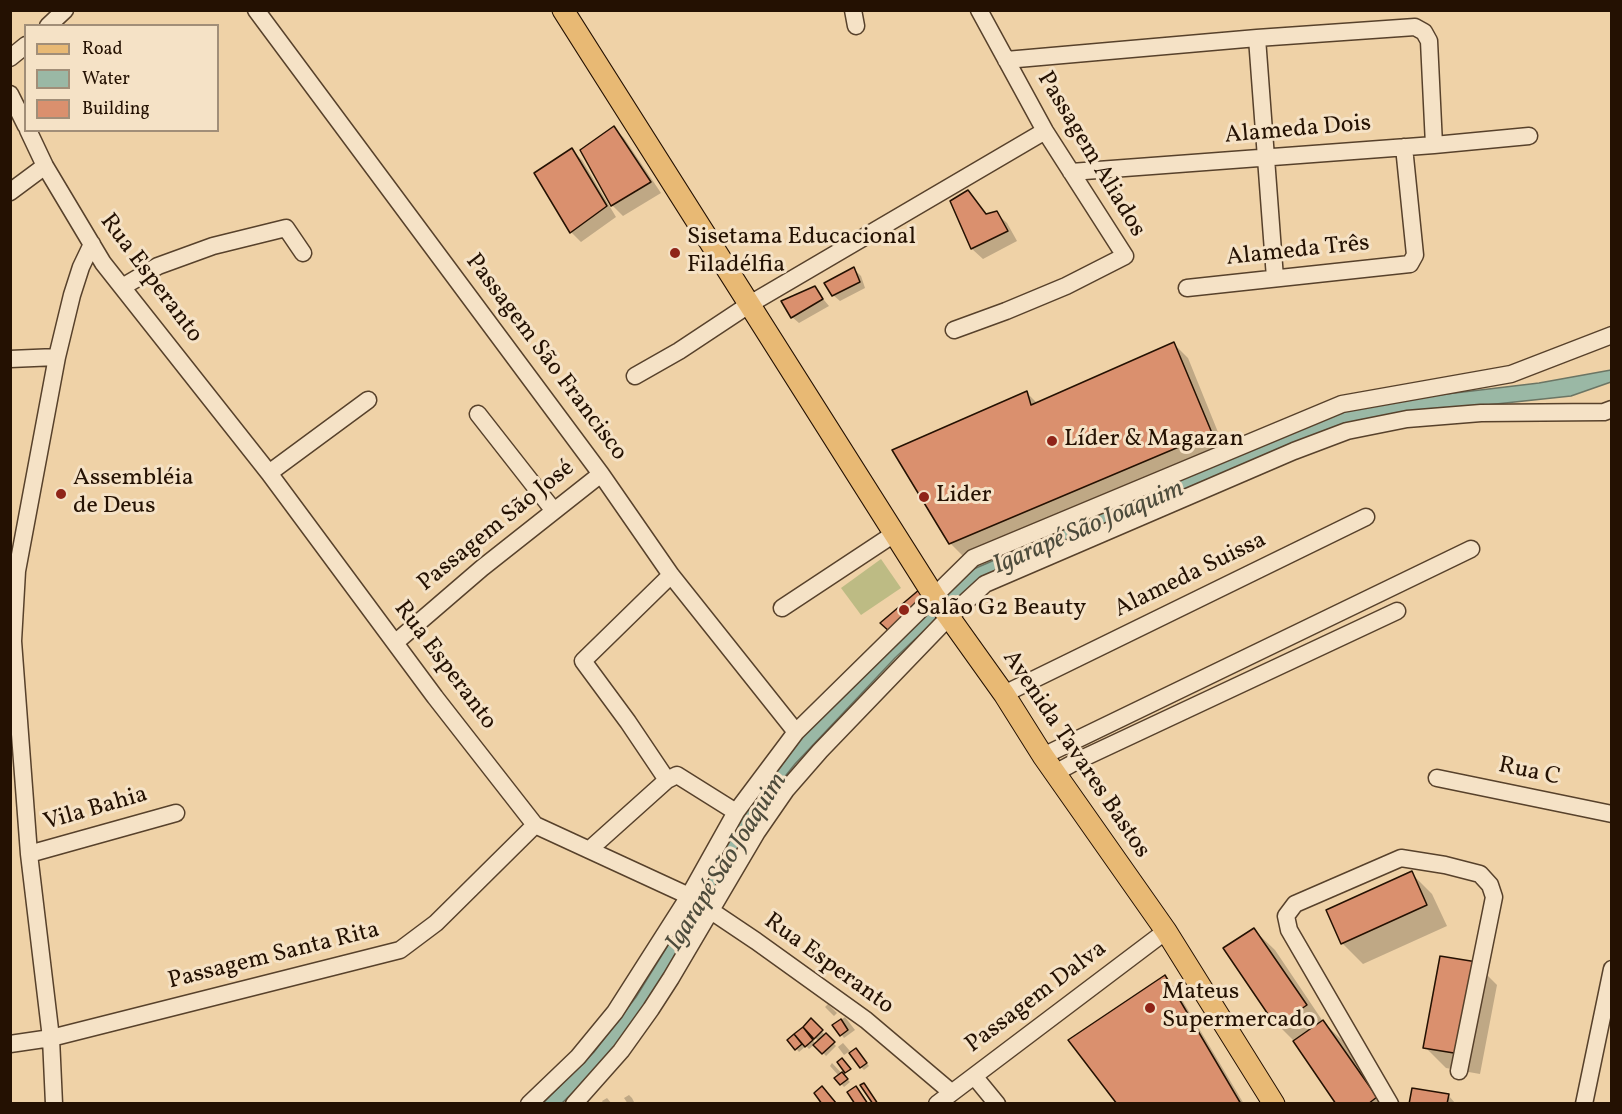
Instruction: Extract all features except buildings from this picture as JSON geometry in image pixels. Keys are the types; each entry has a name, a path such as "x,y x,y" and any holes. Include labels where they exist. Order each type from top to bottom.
{"main road":[{"name":"Avenida Tavares Bastos","path":"563,10 941,607 1004,694 1049,765 1166,931 1274,1104"}],"street":[{"path":"50,24 65,10"},
{"name":"Passagem São Francisco","path":"256,10 601,474 671,575 796,732"},
{"name":"Passagem Aliados","path":"954,330 1066,286 1125,256 1045,131 979,10"},
{"path":"1006,60 1415,27 1424,32 1429,41 1434,145"},
{"path":"1257,38 1275,278"},
{"path":"10,58 24,47"},
{"path":"10,93 24,122"},
{"path":"635,376 679,351 750,304 1045,131"},
{"name":"Rua Esperanto","path":"29,132 45,166 103,263 124,286 269,472 435,697 535,825 590,849 700,903 866,1020 951,1092"},
{"name":"Alameda Dois","path":"1071,172 1529,136"},
{"name":"Alameda Três","path":"1187,288 1410,264 1415,255 1404,147"},
{"path":"10,192 45,166"},
{"path":"124,286 158,266 213,246 286,228 303,253"},
{"path":"54,1104 51,1038 29,854 14,692 14,571 57,357 72,295 81,267 92,244"},
{"path":"529,1104 578,1057 615,1012 757,832 786,790 941,607 973,558 1342,404 1511,374 1611,335"},
{"path":"10,359 57,357"},
{"path":"269,472 368,400"},
{"path":"574,1104 621,1051 671,978 736,812 796,732 941,607 985,584 1294,451 1347,431 1407,419 1481,413 1604,412 1611,409"},
{"path":"478,414 554,511"},
{"name":"Passagem São José","path":"396,642 482,568 601,474"},
{"name":"Alameda Suissa","path":"1004,694 1366,517"},
{"path":"782,608 894,534"},
{"path":"1049,765 1471,549"},
{"path":"667,780 583,661 671,575"},
{"path":"1049,765 1077,761 1397,611"},
{"path":"590,849 667,780 677,775 736,812"},
{"name":"Rua C","path":"1437,778 1611,814"},
{"name":"Vila Bahia","path":"29,854 176,813"},
{"name":"Passagem Santa Rita","path":"10,1044 51,1038 400,950 436,923 535,825"},
{"path":"1390,1104 1289,930 1286,916 1295,904 1401,858 1445,865 1480,874 1490,885 1494,897 1459,1071"},
{"name":"Passagem Dalva","path":"937,1104 1166,931"},
{"path":"1584,1104 1611,969"},
{"path":"974,1076 997,1104"}],"shaded area":[{"path":"881,559 901,588 861,615 841,588"}],"water":[{"name":"Igarapé São Joaquim","path":"1611,370 1611,382 1571,396 1402,414 977,581 895,658 795,764 771,794 751,825 671,966 619,1042 562,1103 542,1104 594,1052 636,997 737,823 797,739 969,571 1354,405 1539,383"}],"place":[{"name":"Sisetama Educacional Filadélfia","path":"675,253"},
{"name":"Líder & Magazan","path":"1052,441"},
{"name":"Assembléia de Deus","path":"61,494"},
{"name":"Lider","path":"924,497"},
{"name":"Salão G2 Beauty","path":"904,610"},
{"name":"Mateus Supermercado","path":"1150,1008"}]}
